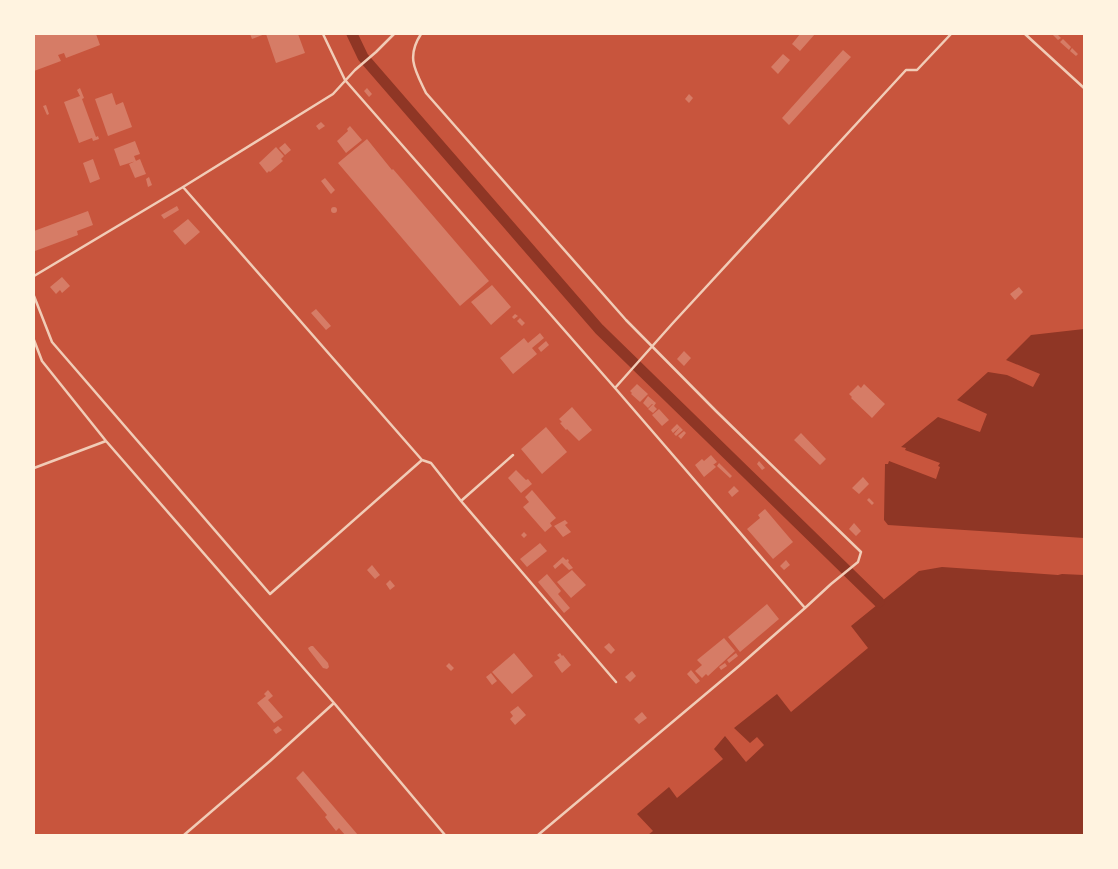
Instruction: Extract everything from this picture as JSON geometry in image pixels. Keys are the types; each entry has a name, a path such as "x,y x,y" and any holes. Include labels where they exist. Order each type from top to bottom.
{"lane":[{"path":"323,34 346,80 617,387 805,608"},
{"path":"34,276 183,187 333,94 355,70 394,34"},
{"path":"421,34 415,44 412,56 416,72 426,93 626,320 727,422 861,552 858,562 538,835"},
{"path":"617,387 906,70 917,70 951,34"},
{"path":"1025,34 1084,88"},
{"path":"183,187 422,460 431,463 616,682"},
{"path":"34,296 52,342 270,594 422,460"},
{"path":"34,340 42,361 106,441 334,703 445,835"},
{"path":"34,468 106,441"},
{"path":"461,500 513,455"},
{"path":"184,835 270,761 334,703"}],"shaded area":[{"path":"1084,329 1084,538 888,525 884,520 885,464 888,464 889,461 936,479 940,467 938,466 940,463 905,450 906,448 901,447 938,417 980,432 987,414 957,400 988,372 1007,375 1033,387 1040,374 1006,360 1031,335"},
{"path":"942,567 1058,575 1084,575 1084,835 648,835 653,831 637,814 669,787 677,798 723,759 714,749 725,736 746,762 764,745 757,737 750,743 734,728 777,694 791,712 868,648 851,626 919,571"}],"building":[{"path":"34,34 96,34 100,45 66,58 64,53 58,55 61,61 34,71"},
{"path":"250,34 265,34 252,39"},
{"path":"266,34 298,34 305,53 276,63"},
{"path":"800,34 815,34 800,51 792,44"},
{"path":"1052,34 1057,34 1061,38 1058,40"},
{"path":"1063,39 1071,47 1069,50 1060,42"},
{"path":"1072,48 1078,54 1076,56 1070,51"},
{"path":"843,50 851,57 789,125 782,118"},
{"path":"783,54 790,60 778,74 771,67"},
{"path":"80,88 84,98 82,99 96,137 98,136 99,139 93,141 92,138 79,143 64,102 80,96 77,90"},
{"path":"367,88 372,94 369,97 364,91"},
{"path":"112,93 116,105 123,102 132,127 108,136 95,99"},
{"path":"689,94 693,98 689,103 685,99"},
{"path":"46,105 49,114 47,115 43,106"},
{"path":"321,122 325,126 319,130 316,126"},
{"path":"350,126 362,140 346,153 337,141 348,131 347,129"},
{"path":"367,139 392,170 393,169 489,281 460,306 338,163"},
{"path":"135,141 140,154 134,156 136,161 120,166 114,149"},
{"path":"285,143 291,150 285,155 279,148"},
{"path":"276,147 284,156 281,159 283,161 267,173 259,163"},
{"path":"93,159 100,179 90,183 83,163"},
{"path":"140,159 146,174 135,178 129,164"},
{"path":"149,177 152,185 148,187 146,179"},
{"path":"325,178 335,190 331,194 321,181"},
{"path":"177,206 179,210 164,219 161,215"},
{"path":"334,207 337,210 334,213 331,210"},
{"path":"88,211 93,225 77,231 78,235 35,251 34,231"},
{"path":"188,219 200,232 185,245 173,231"},
{"path":"62,277 70,286 62,293 60,290 56,294 50,287"},
{"path":"492,285 511,307 491,325 471,302"},
{"path":"1019,287 1023,292 1015,300 1010,294"},
{"path":"316,309 331,326 326,330 311,313"},
{"path":"515,314 518,316 514,319 512,317"},
{"path":"520,318 525,323 522,326 517,321"},
{"path":"540,333 544,338 532,348 537,354 513,374 500,358 524,338 528,343"},
{"path":"546,341 549,345 541,352 538,348"},
{"path":"684,351 691,358 684,366 677,359"},
{"path":"637,384 648,394 640,402 631,394 632,393 630,391"},
{"path":"864,384 885,404 872,418 851,398 852,397 849,394 858,385 861,388"},
{"path":"648,396 656,403 654,406 657,409 653,413 648,409 653,404 648,408 643,403"},
{"path":"572,407 592,430 579,441 567,429 566,430 560,423 562,422 559,419"},
{"path":"659,409 669,420 662,426 652,415"},
{"path":"677,424 680,427 673,433 671,430"},
{"path":"546,427 567,452 542,474 521,449"},
{"path":"680,427 683,430 676,436 674,434"},
{"path":"684,431 686,433 681,439 678,436"},
{"path":"801,433 826,459 820,465 794,440"},
{"path":"711,455 717,462 713,465 716,467 704,477 695,465 702,459 704,461"},
{"path":"759,461 765,468 762,470 757,464"},
{"path":"719,463 732,476 730,478 717,466"},
{"path":"516,470 532,484 521,493 508,478"},
{"path":"863,477 869,484 859,494 852,488"},
{"path":"734,486 739,491 732,497 728,492"},
{"path":"532,490 556,518 550,523 552,526 545,532 523,507 529,502 525,497"},
{"path":"869,498 874,503 872,505 867,500"},
{"path":"765,509 793,542 773,559 747,529 760,518 758,515"},
{"path":"565,520 568,523 565,525 571,532 563,537 554,526"},
{"path":"854,523 861,531 856,536 849,529"},
{"path":"524,532 527,535 524,538 521,535"},
{"path":"540,543 547,551 527,567 520,559"},
{"path":"563,557 566,560 568,559 568,562 573,568 569,570 562,563 555,569 553,566"},
{"path":"786,560 790,565 784,570 780,566"},
{"path":"372,565 380,575 375,579 367,570"},
{"path":"572,570 586,585 571,598 557,582"},
{"path":"547,574 561,591 558,594 570,608 564,613 538,582"},
{"path":"390,580 395,586 390,590 386,584"},
{"path":"767,604 779,619 740,652 728,637"},
{"path":"724,638 735,651 708,676 706,674 702,678 695,671 702,665 697,660"},
{"path":"609,643 615,650 611,654 604,647"},
{"path":"313,646 328,663 329,667 327,669 323,668 309,650 308,648"},
{"path":"514,653 533,676 512,694 492,672"},
{"path":"560,653 571,665 562,673 554,662 560,658 557,655"},
{"path":"736,653 738,656 729,663 727,660"},
{"path":"449,663 454,668 451,671 446,666"},
{"path":"725,663 727,666 721,670 719,667"},
{"path":"691,670 700,681 696,684 687,674"},
{"path":"632,671 636,676 630,682 625,677"},
{"path":"491,673 497,681 492,685 486,677"},
{"path":"268,690 273,696 268,700 283,717 274,723 257,703 266,696 264,694"},
{"path":"518,706 526,715 515,725 510,719 513,716 510,712"},
{"path":"642,712 647,718 639,724 634,719"},
{"path":"278,726 282,730 276,734 273,730"},
{"path":"303,771 358,835 345,835 339,828 336,831 325,817 327,815 296,778"}],"waterway":[{"path":"352,34 363,57 599,329 879,602"}]}
